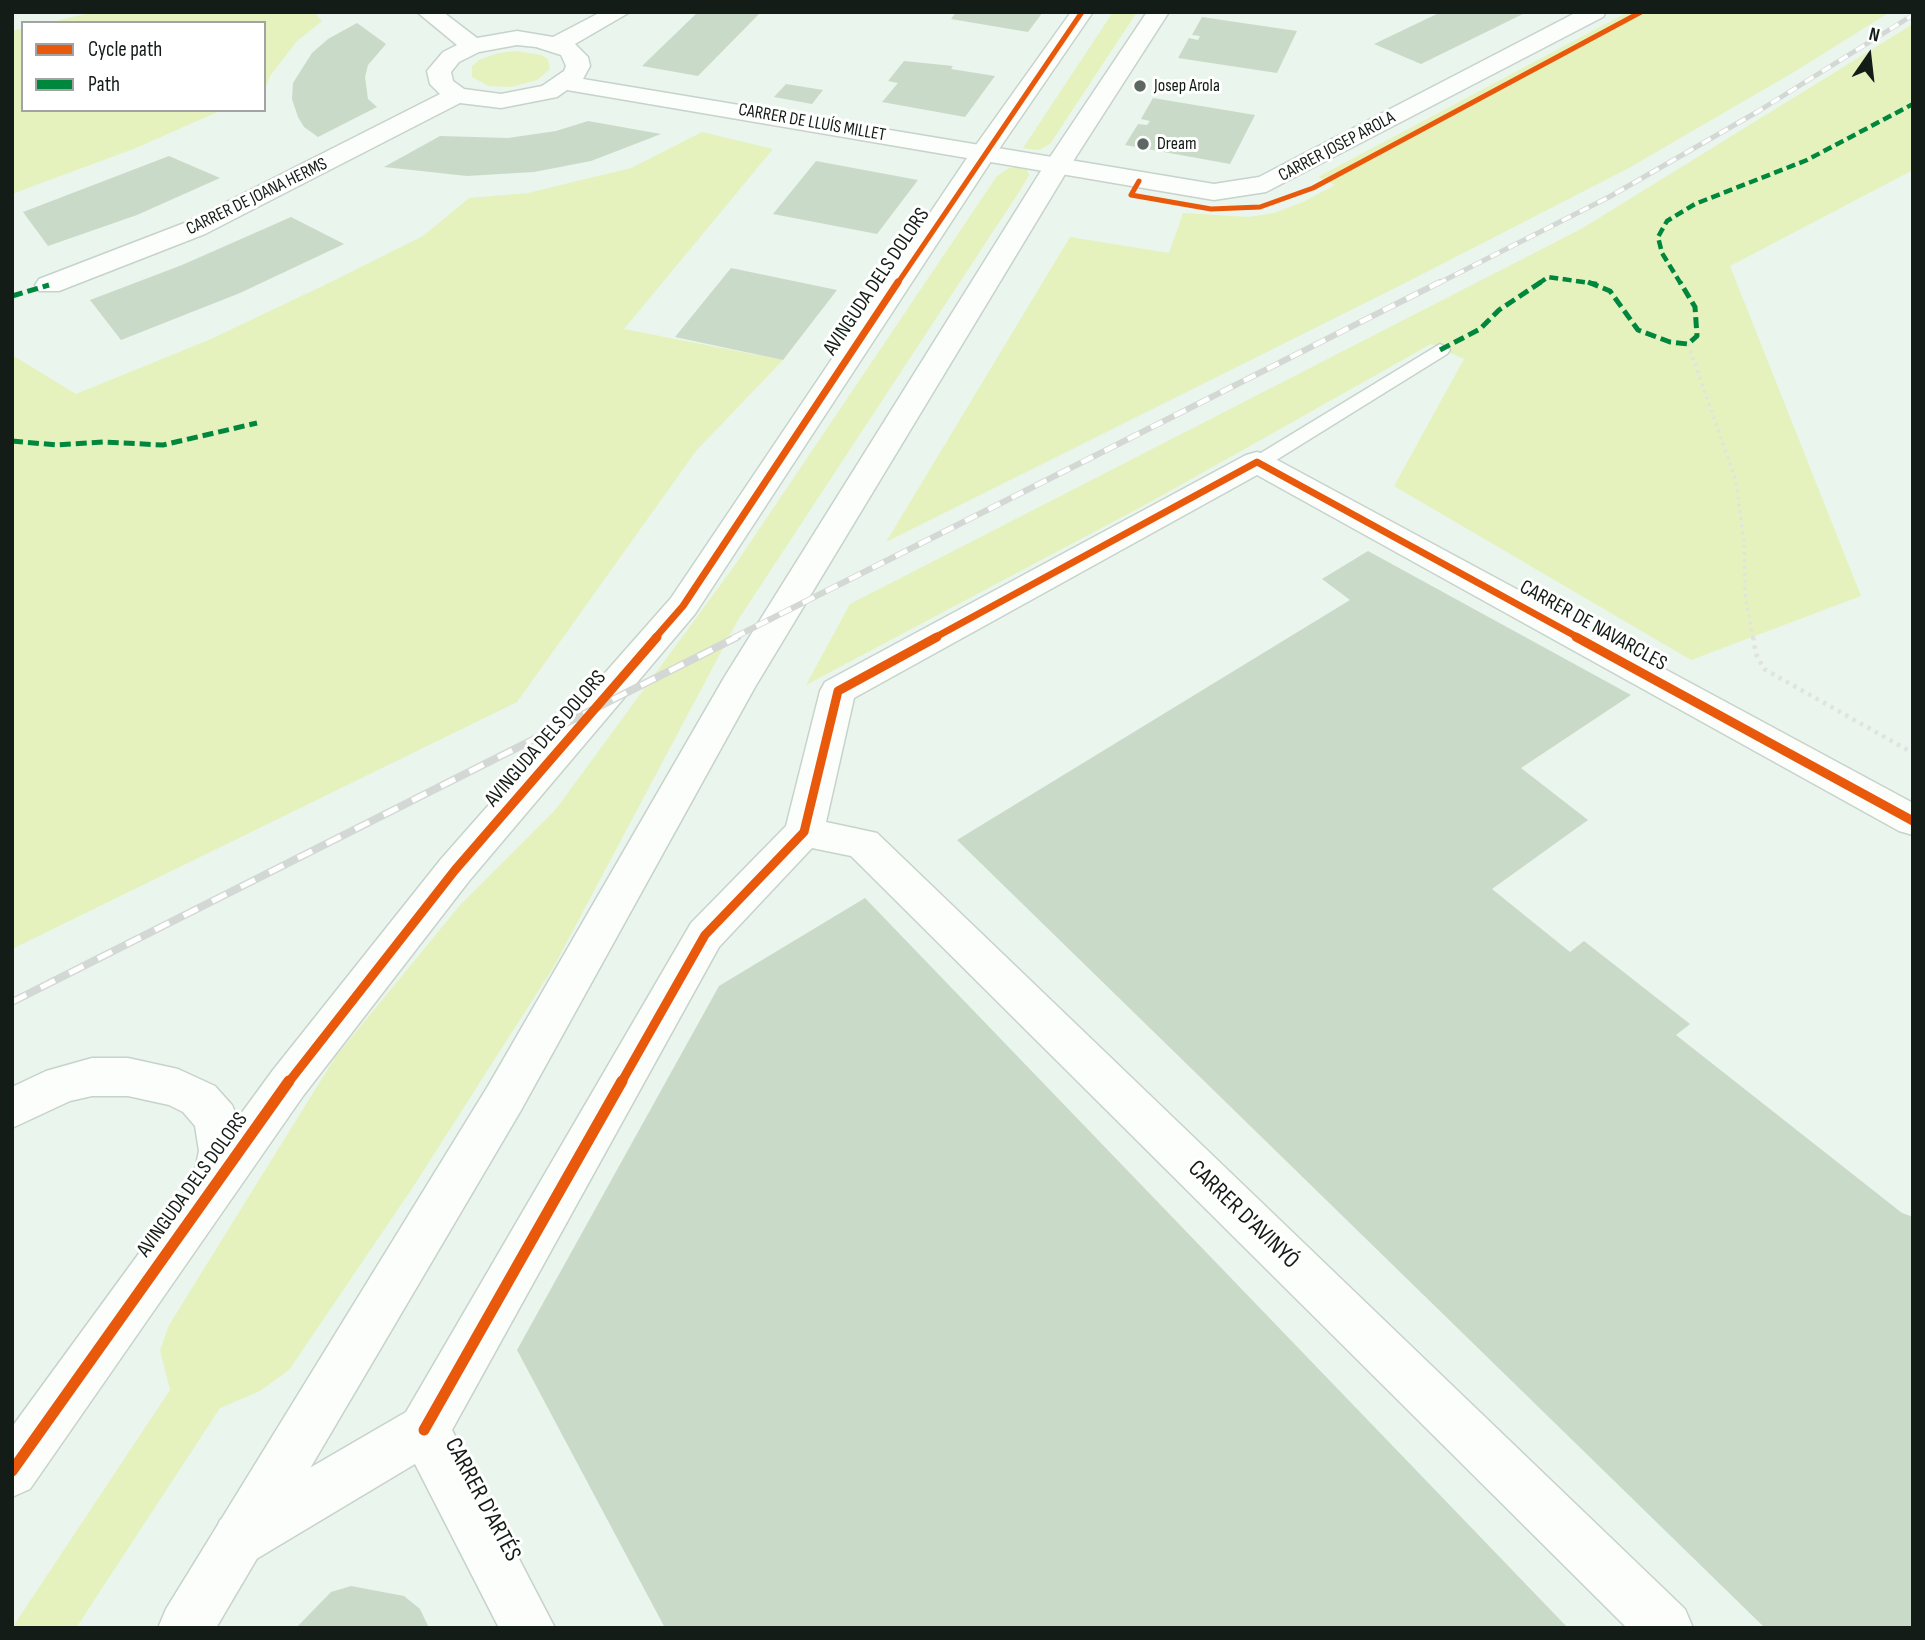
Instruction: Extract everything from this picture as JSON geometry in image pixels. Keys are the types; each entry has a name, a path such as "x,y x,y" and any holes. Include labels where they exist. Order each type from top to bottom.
{"street":[{"path":"428,12 472,46"},
{"path":"558,44 619,12"},
{"name":"AVINGUDA DELS DOLORS","path":"12,1471 288,1083 455,870 683,606 984,152 1082,12"},
{"path":"185,1628 504,1099 737,685 1057,166 1158,12"},
{"name":"CARRER JOSEP AROLA","path":"1057,166 1214,192 1266,184 1595,12"},
{"path":"517,38 558,44 576,57 575,75 549,92 501,101 457,95 442,84 439,71 451,57 472,46 517,38"},
{"name":"CARRER DE LLUÍS MILLET","path":"566,83 1057,166"},
{"name":"CARRER DE JOANA HERMS","path":"49,285 197,228 457,95"},
{"path":"424,1430 705,935 804,832 838,691 1257,462"},
{"name":"CARRER DE NAVARCLES","path":"1257,462 1913,821"},
{"name":"CARRER D'AVINYÓ","path":"804,832 863,844 1666,1628"},
{"path":"12,1109 61,1084 92,1077 128,1077 178,1088 199,1099 216,1119 222,1152 215,1184"},
{"name":"CARRER D'ARTÉS","path":"239,1539 424,1430 528,1628"}],"lane":[{"path":"1257,462 1440,350"}],"path":[{"path":"1688,344 1736,481 1743,532 1745,594 1756,654 1764,668 1913,752"}],"green space":[{"path":"94,12 314,12 322,21 297,41 270,76 266,87 266,21 56,21"},
{"path":"1113,12 1137,12 1050,144 1039,150 1023,148"},
{"path":"1628,12 1890,12 1794,72 1627,169 886,542 1070,237 1169,253 1183,213 1249,217 1274,213 1303,202 1335,185 1318,177"},
{"path":"1913,24 1913,170 1730,266 1861,596 1691,660 1394,486 1464,359 1431,344 1154,500 806,685 850,604 1581,229"},
{"path":"21,29 21,112 217,112 136,148 12,194 12,31"},
{"path":"516,51 541,55 548,59 550,69 537,80 511,87 489,86 472,77 472,66 479,60 498,53"},
{"path":"702,132 773,149 624,329 783,360 696,451 517,702 12,949 12,355 76,394 211,339 333,281 423,236 469,198 528,193 631,168"},
{"path":"1026,167 1029,175 1021,189 738,620 553,968 413,1187 289,1370 260,1391 220,1408 76,1628 12,1628 170,1390 160,1350 169,1325 336,1056 461,904 556,809 735,565 997,176 1009,168"}],"building":[{"path":"698,12 761,12 698,76 642,66"},
{"path":"956,12 1043,12 1028,32 951,19"},
{"path":"1441,12 1527,12 1421,64 1374,44"},
{"path":"1202,17 1297,31 1277,73 1178,58 1189,38 1198,40 1200,36 1192,35"},
{"path":"357,23 386,44 368,65 365,77 368,99 377,107 318,137 304,127 298,117 292,99 293,83 312,53 328,39"},
{"path":"904,61 953,66 951,69 995,76 965,117 882,102 898,83 888,81"},
{"path":"786,84 823,90 812,104 774,97"},
{"path":"1153,98 1255,115 1230,164 1125,145 1138,124 1147,125 1150,121 1141,119"},
{"path":"588,121 661,134 591,161 534,172 467,176 384,167 440,136 508,138 556,131"},
{"path":"169,156 220,178 137,215 48,246 23,212"},
{"path":"816,161 918,180 877,234 773,214"},
{"path":"291,217 344,244 240,293 121,340 90,300 182,265"},
{"path":"731,268 837,290 783,360 675,337"},
{"path":"1368,551 1631,695 1521,768 1588,820 1492,889 1570,952 1584,941 1690,1024 1676,1035 1902,1213 1913,1217 1913,1628 1765,1628 957,840 1350,600 1322,579"},
{"path":"865,898 1568,1628 665,1628 517,1350 719,986"},
{"path":"351,1586 404,1596 420,1609 429,1628 296,1628 331,1592"}],"railway":[{"path":"1437,284 1609,197 1757,112 1913,15"},
{"path":"733,638 1440,282"},
{"path":"12,1002 737,637"}],"marked path":[{"path":"1440,350 1480,329 1499,310 1548,277 1596,283 1610,291 1638,330 1670,342 1688,344 1697,336 1695,307 1662,253 1658,237 1667,221 1695,204 1807,160 1913,104"},
{"path":"12,296 49,285"},
{"path":"12,441 57,445 103,442 163,445 257,423"}],"cycle path":[{"path":"12,1471 288,1083 455,870 683,606 984,152 1082,12"},
{"path":"1139,181 1131,195 1211,209 1260,207 1313,188 1400,143 1543,62 1641,12"},
{"path":"424,1430 705,935 804,832 838,691 1257,462 1913,821"}],"place":[{"name":"Josep Arola","path":"1140,86"},
{"name":"Dream","path":"1143,144"}]}
